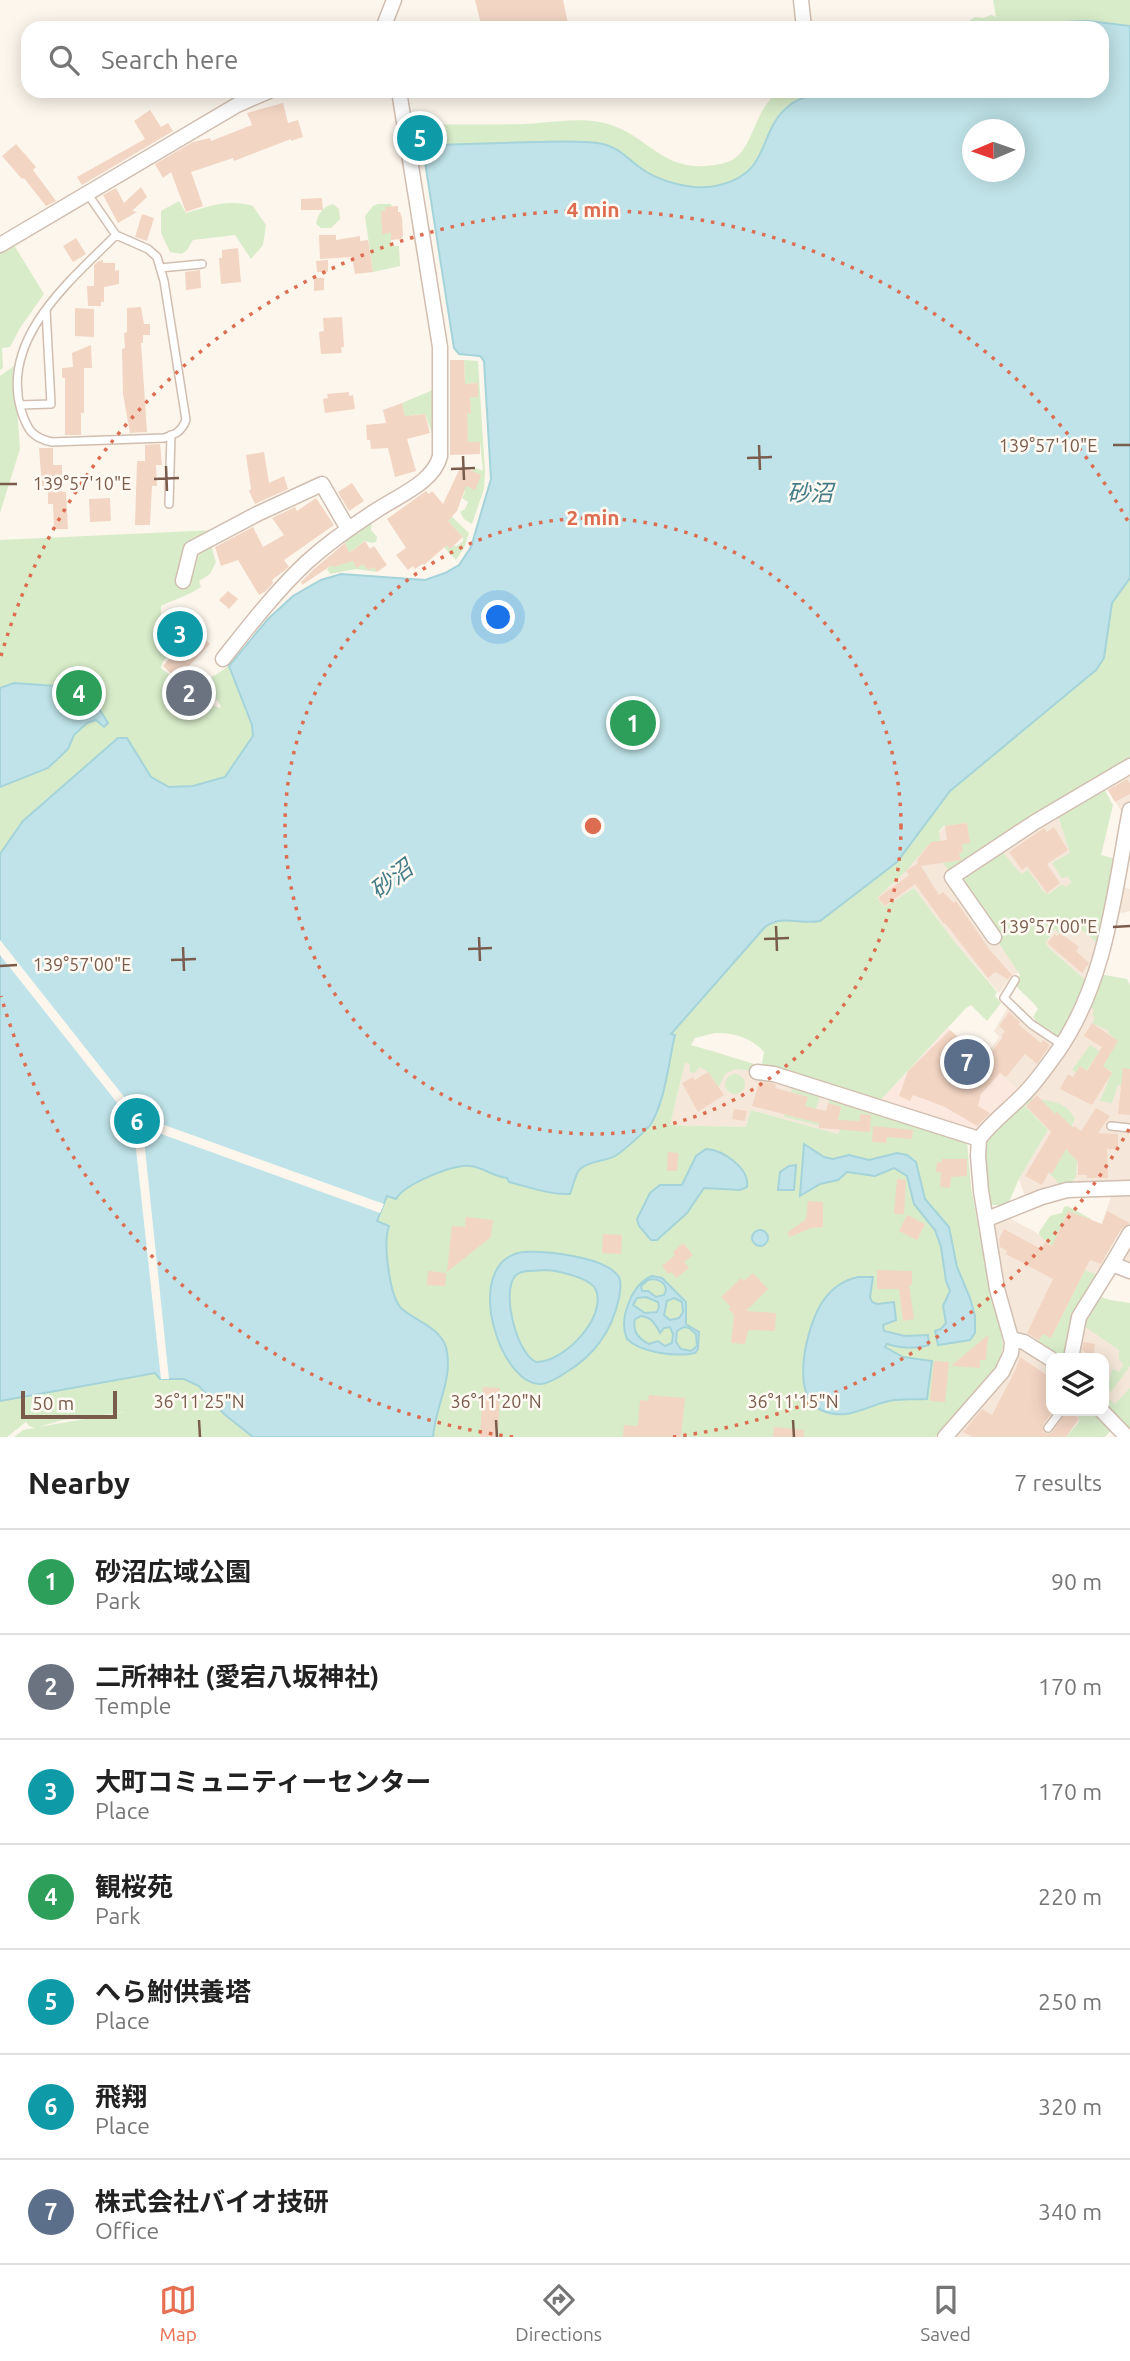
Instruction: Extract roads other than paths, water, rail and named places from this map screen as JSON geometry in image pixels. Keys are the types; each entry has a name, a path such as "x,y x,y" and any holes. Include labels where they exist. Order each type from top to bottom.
{"street":[{"path":"388,21 394,0"},
{"path":"801,0 803,21"},
{"path":"0,245 87,192 253,98"},
{"path":"223,659 305,564 348,528 433,472 438,466 440,347 400,98"},
{"path":"183,581 191,549 257,513 322,484 348,528"},
{"path":"994,937 952,877 1035,822 1130,766"},
{"path":"945,1437 1006,1365 1011,1353 1011,1339 995,1279 981,1191 979,1139 1023,1095 1076,1021 1092,986 1112,911 1130,810"},
{"path":"757,1072 774,1074 979,1139"},
{"path":"987,1219 1067,1190 1130,1188"},
{"path":"1072,1353 1079,1317 1130,1233"},
{"path":"1112,1264 1130,1271"},
{"path":"1011,1339 1024,1342 1046,1356"},
{"path":"1107,1416 1127,1437"}],"lane":[{"path":"87,192 116,235 148,249 157,257 187,420 183,428 164,438 52,442 36,437 27,429 20,405 17,374 20,354 34,324 46,309 116,235"},
{"path":"160,268 202,264"},
{"path":"20,405 51,404 46,309"},
{"path":"169,504 171,435"},
{"path":"1015,980 1004,998 1031,1024 1062,1044"},
{"path":"1111,1126 1130,1128"},
{"path":"1048,1429 1057,1416"}],"water":[{"name":"砂沼","path":"1109,23 1130,26 1130,578 1112,603 1104,658 1096,670 950,791 897,862 820,921 785,920 765,927 671,1034 675,1035 666,1081 651,1124 615,1156 580,1169 570,1194 547,1192 509,1182 507,1178 479,1168 463,1166 430,1176 409,1187 396,1199 387,1196 377,1221 389,1226 387,1256 397,1303 439,1335 446,1347 448,1370 433,1437 253,1437 224,1414 199,1386 184,1379 160,1379 155,1373 0,1401 0,854 23,821 118,738 127,738 151,777 169,787 193,786 225,777 253,736 252,725 229,666 268,619 293,596 321,580 341,574 425,580 459,565 471,547 491,479 484,361 480,356 459,354 454,348 425,162 427,150 437,145 559,142 603,144 622,153 647,172 667,181 710,187 737,179 749,171 779,115 790,105 805,98 1109,98"},
{"path":"14,683 69,687 84,684 108,723 104,727 96,720 87,723 74,735 68,749 48,768 0,787 0,688"},
{"path":"804,1144 824,1157 833,1159 849,1155 869,1160 897,1153 907,1155 916,1162 925,1199 949,1227 957,1267 975,1316 975,1333 970,1340 938,1345 935,1331 946,1323 943,1306 950,1291 935,1230 914,1204 907,1176 894,1168 875,1176 847,1172 838,1180 820,1184 800,1196"},
{"path":"706,1149 734,1161 744,1173 747,1187 740,1190 704,1188 687,1213 657,1240 651,1240 639,1226 637,1219 650,1193 660,1185 682,1185 696,1156"},
{"path":"796,1165 794,1190 778,1190 780,1172"},
{"path":"757,1230 763,1230 768,1238 766,1244 757,1246 752,1241 752,1235"},
{"path":"523,1252 574,1256 601,1264 612,1270 620,1279 616,1310 600,1342 585,1359 546,1383 530,1381 515,1369 502,1350 490,1301 493,1278 504,1261","holes":["547,1270 588,1282 596,1290 598,1301 589,1325 570,1347 547,1360 536,1362 529,1357 517,1336 510,1309 511,1284 515,1276 522,1272"]},
{"path":"652,1276 662,1278 686,1302 686,1324 699,1332 698,1349 695,1353 659,1353 641,1348 627,1339 624,1322 626,1312 633,1294 645,1280","holes":["648,1280 657,1280 664,1284 666,1290 664,1295 656,1297 648,1291 642,1291 641,1286","646,1297 658,1302 657,1312 645,1313 633,1305 637,1298","674,1298 682,1302 683,1312 679,1318 670,1320 664,1315 667,1301","641,1316 651,1320 660,1333 664,1328 670,1327 673,1334 672,1343 665,1346 658,1341 649,1344 637,1334 635,1319","684,1327 696,1334 697,1346 691,1351 681,1349 676,1342 677,1331"]},
{"path":"858,1277 873,1277 870,1297 872,1302 894,1302 896,1320 883,1325 884,1331 905,1336 928,1335 929,1345 924,1347 908,1348 887,1344 885,1347 903,1357 932,1361 927,1399 894,1400 848,1414 830,1413 811,1402 805,1390 804,1358 817,1311 830,1292 843,1282"}],"place":[{"name":"へら鮒供養塔","path":"420,138"},
{"name":"大町コミュニティーセンター","path":"180,634"},
{"name":"観桜苑","path":"79,693"},
{"name":"二所神社 (愛宕八坂神社)","path":"189,693"},
{"name":"砂沼広域公園","path":"633,723"},
{"name":"株式会社バイオ技研","path":"967,1062"},
{"name":"飛翔","path":"137,1121"}]}
